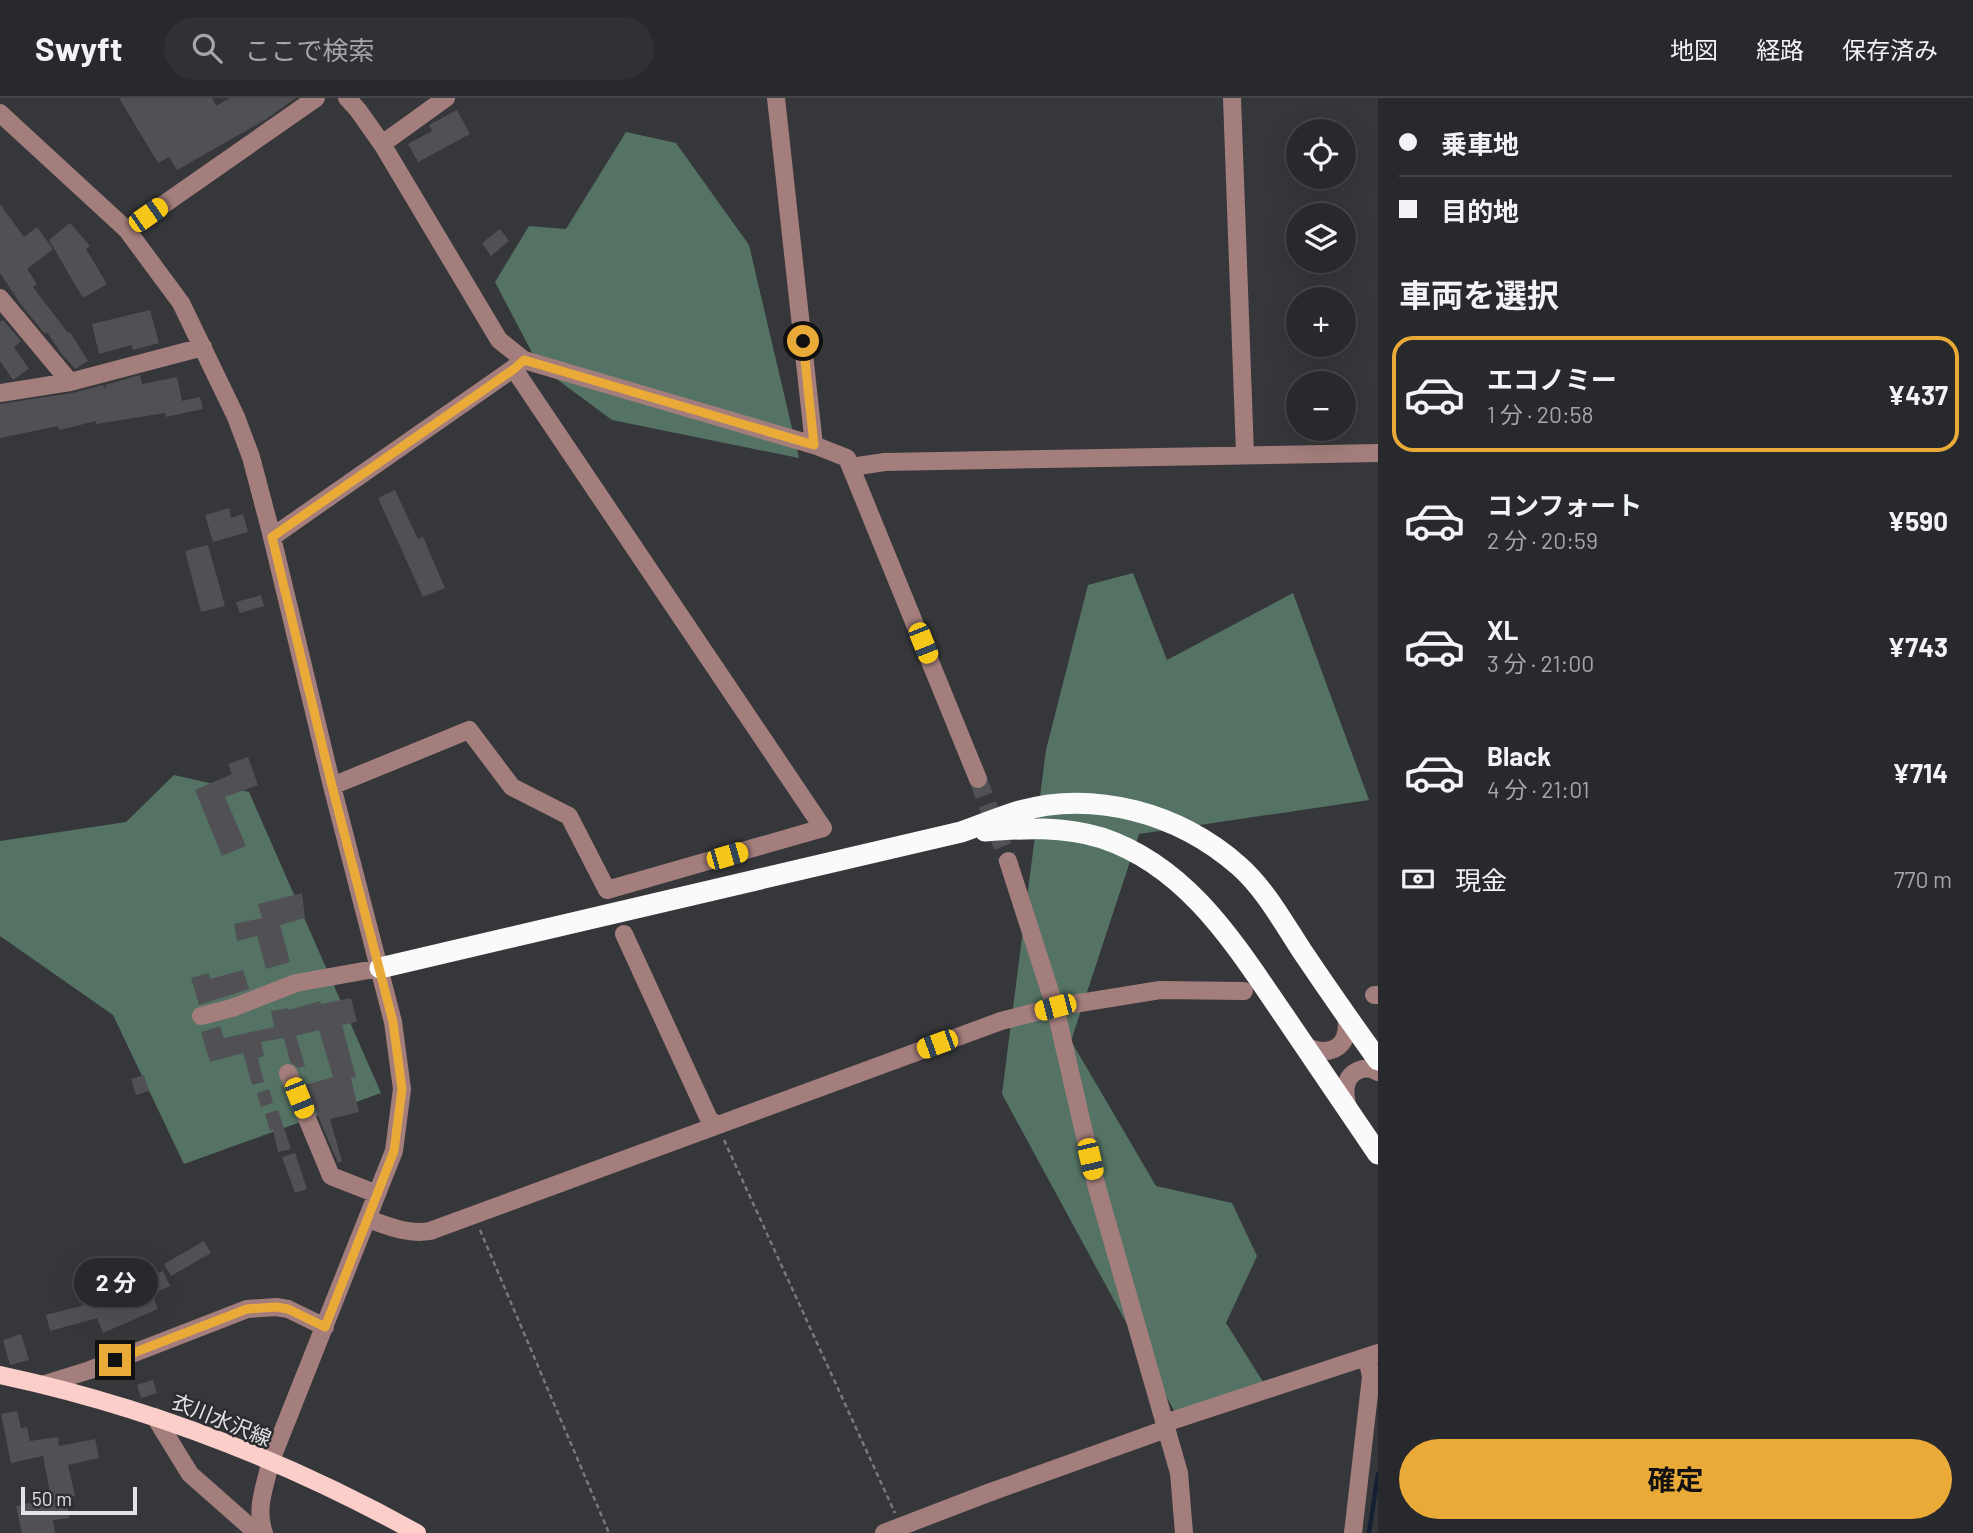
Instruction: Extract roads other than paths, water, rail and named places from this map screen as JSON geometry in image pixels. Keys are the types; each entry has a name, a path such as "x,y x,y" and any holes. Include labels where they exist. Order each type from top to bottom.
{"highway":[{"path":"380,968 961,832 1017,812 1052,805 1096,803 1137,810 1169,823 1203,840 1239,866 1265,895 1378,1060"},
{"path":"961,832 1022,828 1060,829 1102,839 1170,875 1202,904 1231,938 1378,1154"}],"main road":[{"name":"衣川水沢線","path":"0,1375 45,1384 207,1435 327,1486 417,1533"}],"street":[{"path":"127,230 316,98"},
{"path":"332,786 469,730 512,787 569,816 607,890 823,828 519,365 499,340 382,144 347,98"},
{"path":"382,144 446,98"},
{"path":"776,98 814,445"},
{"path":"1233,98 1245,454"},
{"path":"0,113 127,230 181,303 236,417 251,457 272,537 393,1022 402,1089 394,1151 270,1463 259,1511 264,1533"},
{"path":"0,298 70,382"},
{"path":"0,393 70,382 203,347"},
{"path":"519,365 814,445 847,458 978,779"},
{"path":"272,537 519,365"},
{"path":"851,467 885,462 1378,453"},
{"path":"1008,861 1055,1007 1096,1184 1179,1473 1184,1533"},
{"path":"624,934 709,1119 717,1125"},
{"path":"201,1016 232,1009 296,983 380,968"},
{"path":"368,1219 404,1232 419,1233 1001,1021 1055,1007 1160,990 1244,990"},
{"path":"1304,1046 1318,1052 1339,1046 1348,1030 1346,1015"},
{"path":"1348,1110 1345,1090 1352,1074 1362,1069 1378,1072"},
{"path":"288,1073 331,1176 377,1194"},
{"path":"45,1384 90,1370 247,1309 288,1309 325,1327"},
{"path":"884,1533 1165,1426 1372,1355 1353,1533"},
{"path":"155,1417 190,1474 257,1533"}],"waterway":[{"path":"1369,1533 1378,1474"}],"tunnel":[{"path":"978,779 1008,861"}]}
